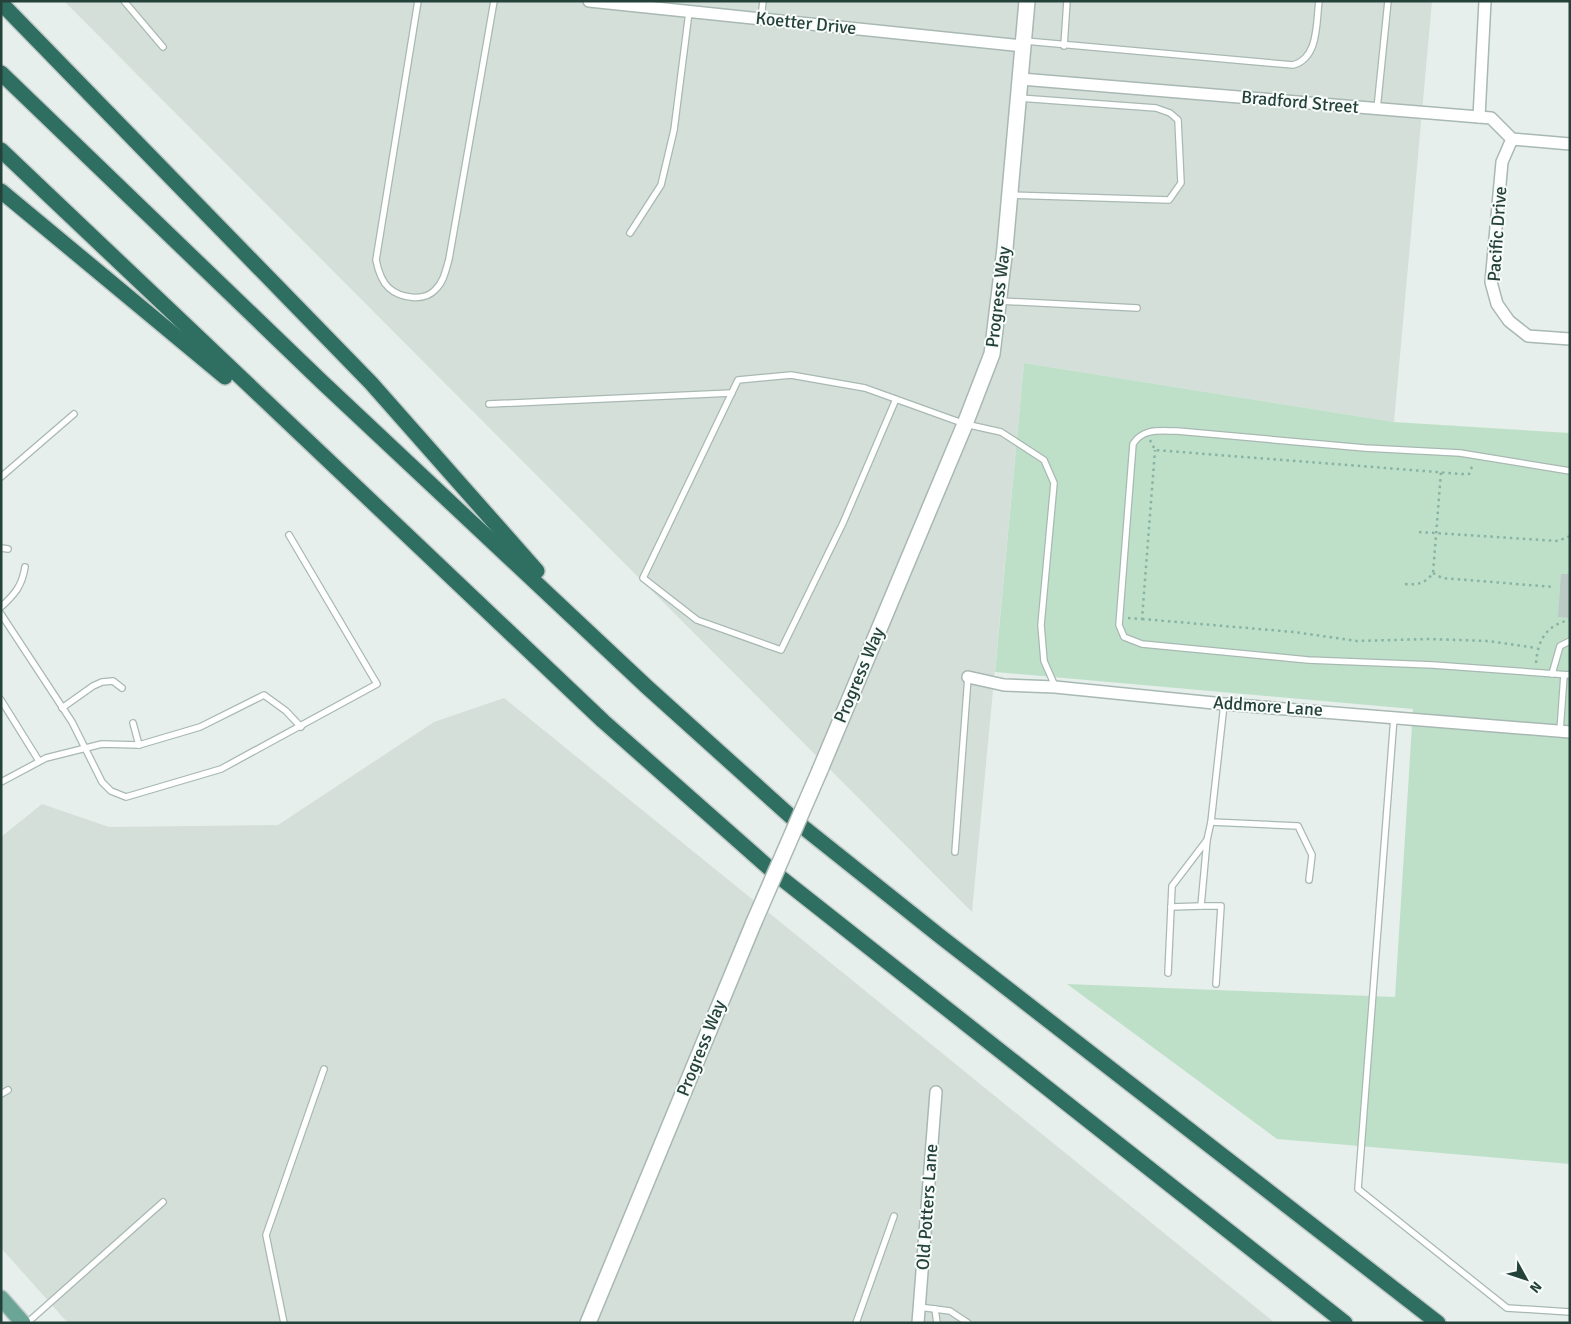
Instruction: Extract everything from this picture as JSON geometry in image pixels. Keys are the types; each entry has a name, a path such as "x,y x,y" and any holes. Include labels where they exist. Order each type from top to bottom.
{"highway":[{"path":"1,3 371,383 606,648"},
{"path":"1,73 314,374 606,648 828,848 1438,1323"},
{"path":"1,150 337,471 603,721 782,879 1345,1323"},
{"path":"1,191 337,471"}],"main road":[{"path":"1,1298 22,1323"}],"street":[{"name":"Koetter Drive","path":"589,1 1022,43"},
{"name":"Progress Way","path":"588,1323 754,922 965,424 992,354 1010,195 1027,1"},
{"path":"1478,117 1485,1"},
{"name":"Bradford Street","path":"1021,79 1491,118 1512,139"},
{"path":"1512,139 1570,144"},
{"name":"Pacific Drive","path":"1512,139 1502,162 1491,282 1497,304 1505,315 1528,336 1570,339"},
{"name":"Addmore Lane","path":"968,677 1004,685 1055,687 1224,704 1565,731"},
{"name":"Old Potters Lane","path":"918,1323 936,1092"}],"lane":[{"path":"124,1 163,47"},
{"path":"418,1 376,260 381,279 388,288 412,297 422,297 434,291 442,281 450,259 494,1"},
{"path":"761,19 763,1"},
{"path":"1064,46 1067,1"},
{"path":"1022,43 1293,65 1302,63 1309,56 1313,46 1319,1"},
{"path":"1377,109 1388,1"},
{"path":"630,232 661,185 674,130 689,12"},
{"path":"1010,195 1169,200 1180,183 1178,120 1170,113 1156,108 1019,98"},
{"path":"998,300 1137,308"},
{"path":"896,399 843,523 781,650 697,620 643,578 738,380 791,375 865,388 896,399 965,424 1001,432 1044,460 1054,483 1041,625 1044,661 1055,687"},
{"path":"489,404 732,393"},
{"path":"1,477 74,414"},
{"path":"1565,731 1567,675 1308,660 1142,644 1124,637 1120,625 1120,617 1133,444 1138,436 1145,433 1177,431 1365,448 1460,453 1570,471"},
{"path":"1,614 62,708 86,748 102,782 111,791 126,798 221,770 377,684 289,535"},
{"path":"1,548 8,549"},
{"path":"1,607 17,592 22,582 25,567"},
{"path":"1552,674 1560,646 1570,640"},
{"path":"955,852 968,677"},
{"path":"62,708 102,682 113,681 122,688"},
{"path":"1,782 38,761 102,744 139,745 200,728 264,695 286,710 302,727"},
{"path":"1,700 38,761"},
{"path":"1201,906 1206,840 1211,822 1224,704"},
{"path":"1394,717 1358,1189 1507,1308 1570,1312"},
{"path":"133,723 139,745"},
{"path":"1211,822 1298,826 1312,854 1309,880"},
{"path":"1168,973 1172,886 1206,840"},
{"path":"1172,907 1221,906 1216,984"},
{"path":"284,1323 266,1235 324,1069"},
{"path":"1,1094 8,1090"},
{"path":"27,1323 163,1202"},
{"path":"856,1323 894,1216"},
{"path":"919,1307 950,1311 968,1323"},
{"path":"935,1309 937,1323"}],"path":[{"path":"1142,619 1155,450 1145,433"},
{"path":"1155,450 1469,474 1474,462 1480,463"},
{"path":"1405,584 1418,585 1429,579 1433,573 1441,472"},
{"path":"1418,532 1558,542 1570,536"},
{"path":"1433,573 1442,578 1554,587"},
{"path":"1120,617 1294,632 1357,641 1488,641 1537,648"},
{"path":"1534,672 1537,648 1544,634 1552,626 1570,620"}],"shaded area":[{"path":"64,1 1432,1 1394,422 1024,363 972,912"},
{"path":"504,698 1275,1323 68,1323 1,1248 1,837 42,804 109,827 278,825 434,722"}],"green space":[{"path":"1024,363 1394,422 1570,433 1570,1164 1277,1139 1067,984 1395,997 1413,709 995,672"}],"building":[{"path":"1561,574 1570,574 1570,618 1558,617"}]}
